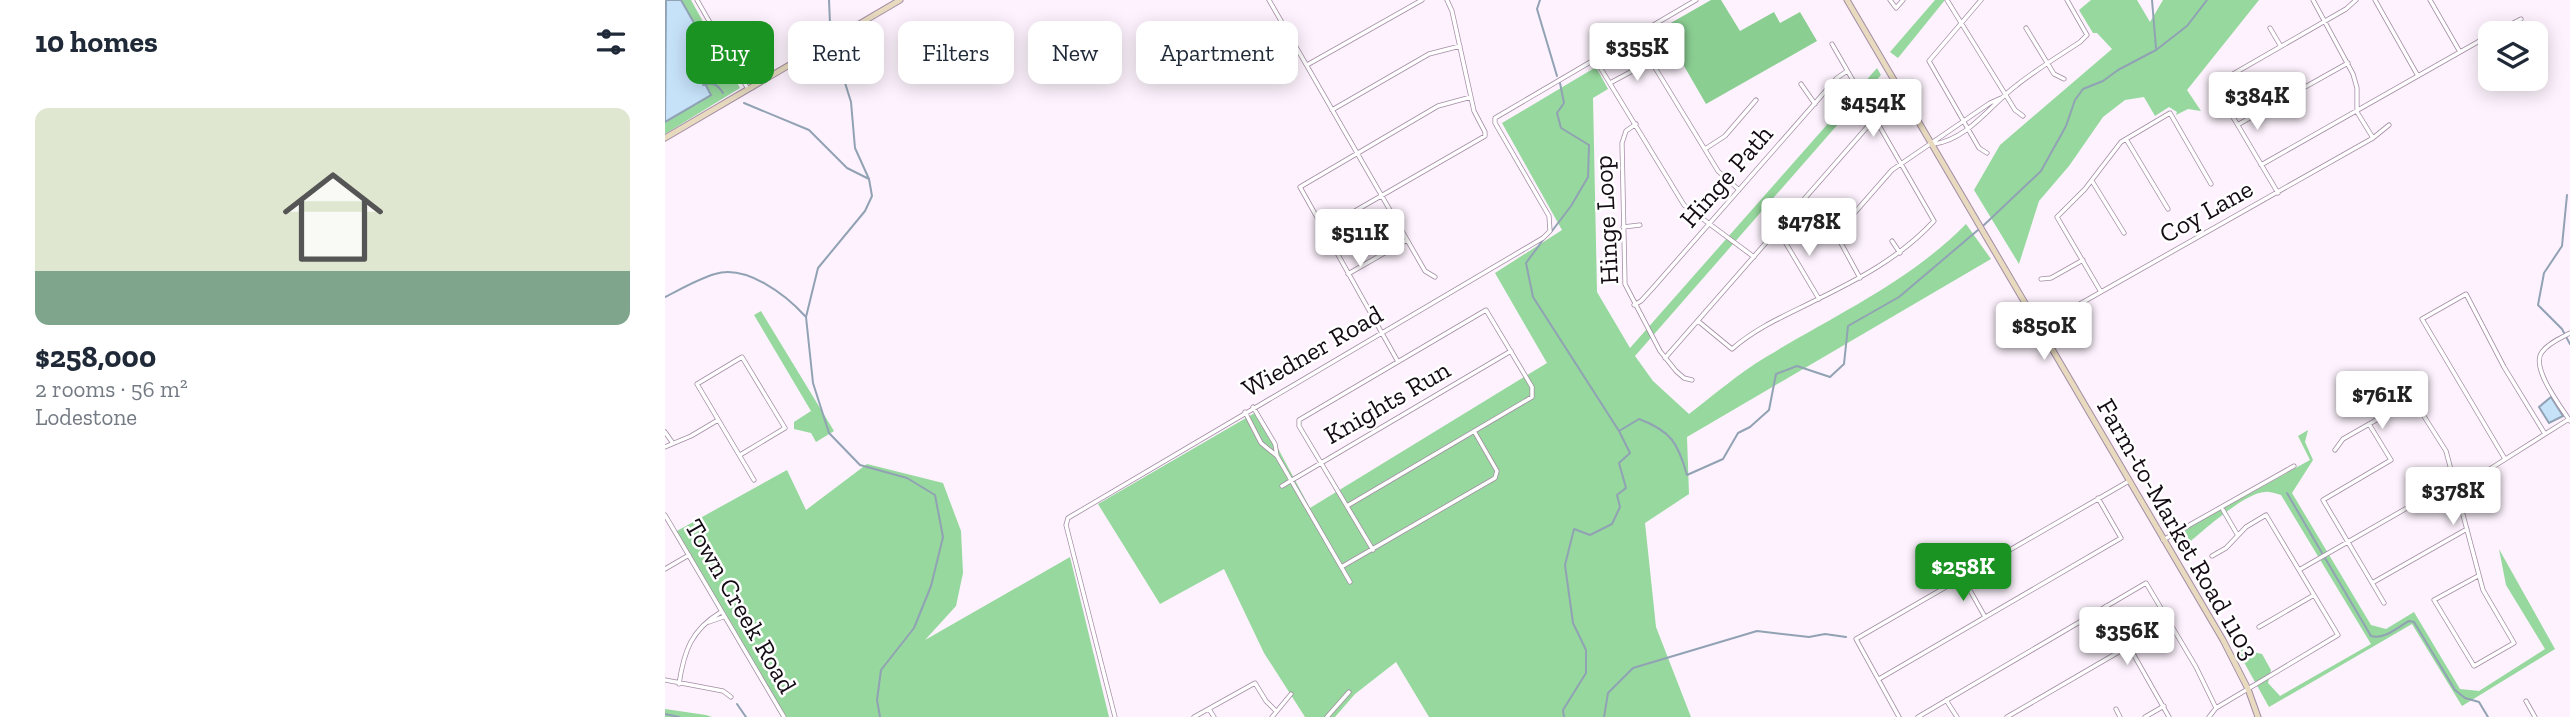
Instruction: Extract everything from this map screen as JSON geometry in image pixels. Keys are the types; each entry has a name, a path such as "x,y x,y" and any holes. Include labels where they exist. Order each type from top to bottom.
{"main road":[{"path":"665,138 900,0"},
{"name":"Farm-to-Market Road 1103","path":"1847,0 2223,640 2248,689 2257,717"}],"street":[{"path":"697,0 748,89"},
{"path":"1269,0 1425,271 1435,277"},
{"path":"1307,65 1422,0"},
{"path":"1322,230 1483,139 1485,132 1474,111 1452,10 1447,0"},
{"name":"Wiedner Road","path":"1115,717 1066,525 1068,518 1547,235 1551,227 1549,216 1495,118 1696,0"},
{"path":"1890,0 1896,8 1903,0"},
{"path":"1947,0 2015,110 2023,116"},
{"path":"1981,0 1929,61 1979,148 1987,153"},
{"path":"1932,144 1943,142 1968,128 2005,94 2080,43 2087,35 2067,0"},
{"path":"2313,0 2348,63 2357,88 2357,111 2373,138"},
{"path":"2278,192 2214,85 2346,9 2356,0"},
{"path":"2375,0 2418,76"},
{"path":"2430,0 2460,52"},
{"path":"2517,21 2521,19"},
{"path":"2026,28 2054,75 2064,79"},
{"path":"2270,28 2280,45"},
{"path":"2261,165 2478,42"},
{"path":"1698,321 1732,349 1761,328 1860,278 1900,253 1934,222 1832,44"},
{"path":"1332,110 1434,51 1459,46"},
{"path":"1595,59 1684,205 1753,257"},
{"path":"1610,83 1651,61 1718,171 1739,190"},
{"path":"2238,124 2348,63"},
{"name":"Hinge Path","path":"1634,305 1641,301 1709,225 1837,78 1847,71"},
{"path":"1801,84 1815,104"},
{"path":"1397,360 1300,187 1438,106 1471,97"},
{"path":"1860,278 1836,234 1892,170 2001,98"},
{"path":"1706,149 1725,136 1756,100"},
{"path":"2101,292 2057,217 2092,180 2114,150 2126,139 2170,113 2211,184"},
{"path":"1665,358 1868,125 1876,120"},
{"name":"Hinge Loop","path":"1636,124 1626,131 1622,143 1625,284 1665,358 1684,379 1692,380"},
{"name":"Coy Lane","path":"2039,327 2373,138 2389,125"},
{"path":"2126,139 2168,209"},
{"path":"2092,180 2124,233"},
{"path":"1623,227 1640,225"},
{"path":"1778,230 1819,299"},
{"path":"1348,274 1407,240"},
{"path":"1892,241 1900,253"},
{"path":"2041,279 2050,278 2083,260"},
{"path":"2505,459 2422,319 2466,294 2504,367 2545,434"},
{"path":"1347,506 1532,397 1532,387 1486,310 1301,417 1299,426 1373,550"},
{"path":"2299,570 2440,489 2485,472 2569,420 2541,372 2538,361 2547,347 2570,333"},
{"name":"Knights Run","path":"1282,486 1511,351"},
{"path":"740,455 785,428 742,357 697,384 754,480"},
{"path":"2335,450 2343,439 2413,399 2444,447 2487,599 2514,643 2474,666 2434,600 2479,576"},
{"path":"1253,407 1275,444 1277,456 1350,582"},
{"path":"1245,412 1261,443 1277,456"},
{"path":"665,447 718,420"},
{"path":"2369,424 2391,460 2323,500 2384,603"},
{"path":"665,432 672,442"},
{"path":"1343,566 1495,478 1497,471 1475,432"},
{"path":"2163,540 2294,466"},
{"path":"1899,717 1856,639 2129,481"},
{"path":"1878,679 2121,538 2098,498"},
{"path":"2223,510 2237,534"},
{"name":"Town Creek Road","path":"665,515 784,717"},
{"path":"2209,717 2216,708 2338,635 2266,515 2237,534 2225,548 2212,556"},
{"path":"2372,583 2467,529"},
{"path":"665,569 689,555"},
{"path":"1963,578 1985,617"},
{"path":"1918,717 2146,583 2196,667 2216,708"},
{"path":"2259,627 2314,595"},
{"path":"2106,606 2169,717"},
{"path":"679,684 687,645 711,618 722,614"},
{"path":"2007,717 2129,646"},
{"path":"665,680 723,691 731,697"},
{"path":"1194,717 1255,683 1276,712"},
{"path":"1329,716 1349,692"},
{"path":"1272,717 1291,694"},
{"path":"1946,700 1957,717"},
{"path":"2526,702 2535,717"},
{"path":"2145,717 2164,706"},
{"path":"1209,709 1214,717"},
{"path":"2116,709 2120,717"}],"green space":[{"path":"665,0 691,0 703,21 686,21 686,84 738,84 740,88 665,134"},
{"path":"1711,0 1721,0 1740,31 1774,12 1780,23 1800,12 1817,41 1706,104 1662,28"},
{"path":"1935,0 1945,0 1898,58 1890,52"},
{"path":"2091,0 2137,0 2150,22 2163,0 2259,0 2187,90 2201,111 2188,109 2176,115 2177,112 2169,107 2155,116 2144,97 2125,100 2103,117 2069,166 2039,201 2019,264 1974,190 2000,145 2112,49 2097,33 2093,33 2079,10"},
{"path":"1596,67 1608,89 1593,98 1597,292 1630,348 1877,68 1881,75 1635,356 1653,381 1689,414 1756,363 1896,280 1944,245 1966,224 1991,259 1687,437 1689,494 1645,523 1656,627 1691,717 1429,717 1396,662 1355,694 1335,717 1305,717 1264,653 1224,569 1160,604 1098,504 1258,411 1310,508 1547,363 1495,273 1562,230 1502,123"},
{"path":"761,311 834,431 816,442 811,433 794,429 794,422 811,411 754,315"},
{"path":"2308,430 2305,442 2313,460 2292,493 2371,625 2386,629 2414,612 2460,689 2479,691 2545,649 2506,585 2499,549 2555,649 2462,706 2412,624 2269,707 2236,648 2262,654 2271,670 2268,683 2280,696 2371,644 2281,495 2265,492 2245,499 2181,549 2173,536 2310,460 2298,436"},
{"path":"867,464 943,483 961,531 963,573 956,606 925,640 1070,557 1109,717 785,717 675,532 787,470 806,510"},
{"path":"2474,484 2486,503 2466,507 2462,489"},
{"path":"665,709 706,715 712,717 665,717"}],"water":[{"path":"666,0 681,0 693,21 686,21 686,84 705,84 711,95 665,122"},
{"path":"2551,397 2563,416 2549,423 2539,407"}],"waterway":[{"path":"829,0 830,21"},
{"path":"1540,0 1537,9 1557,76"},
{"path":"2152,0 2156,48"},
{"path":"1984,225 2041,171 2066,126 2075,100 2083,89 2103,81 2156,50 2187,26 2207,0"},
{"path":"1552,231 1588,177 1589,145 1561,128 1557,113 1564,103 1560,83"},
{"path":"703,85 715,84 723,93"},
{"path":"845,84 851,102 855,148 869,179 872,196 865,211 818,268 806,317 813,383 829,433 860,465 907,478 935,495 943,537 931,586 914,628 881,670 877,700 880,717"},
{"path":"744,103 809,130 847,168 869,179"},
{"path":"2567,195 2562,246 2544,273 2538,305 2562,329 2570,344"},
{"path":"1619,431 1639,419 1659,428 1676,446 1687,475 1723,459 1738,433 1750,427 1769,410 1776,374 1797,366 1830,377 1844,364 1848,326 1899,297 1978,230"},
{"path":"1543,240 1526,263 1533,297 1619,431 1630,453 1619,463 1626,488 1617,495 1620,507 1612,524 1590,535 1574,529 1565,565 1573,623 1586,650 1586,673 1563,710 1564,717"},
{"path":"665,297 715,274 739,273 765,283 805,316"},
{"path":"2287,493 2322,553"},
{"path":"2325,558 2371,636 2386,635 2409,621 2414,622 2455,690 2465,698 2479,702 2488,717"},
{"path":"1604,717 1608,693 1633,668 1757,631 1809,637 1825,634 1846,637"},
{"path":"737,704 746,717"},
{"path":"665,714 679,717"}]}
